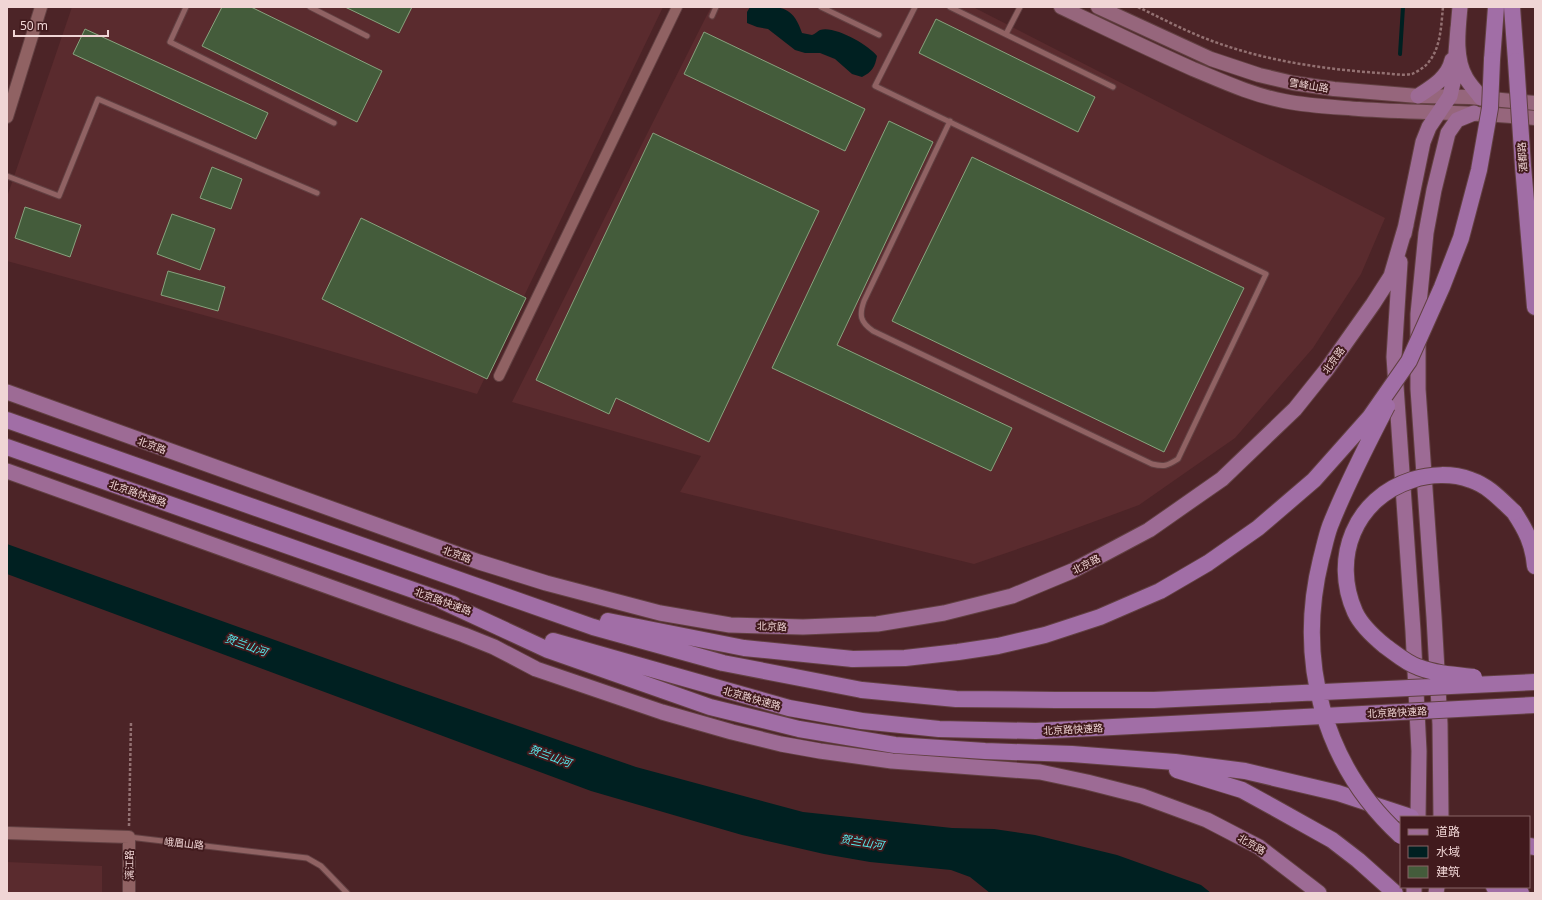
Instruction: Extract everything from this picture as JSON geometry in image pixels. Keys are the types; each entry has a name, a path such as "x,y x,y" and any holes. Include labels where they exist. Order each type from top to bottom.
{"highway":[{"path":"1400,835 1385,822 1353,780 1330,736 1321,707 1312,658 1311,627 1316,580 1329,528 1346,487 1409,361 1442,287 1461,238 1479,170 1490,108 1496,7"},
{"name":"酒都路","path":"1512,7 1535,307"},
{"path":"508,598 643,629 744,648 853,659 905,658 958,652 1045,635 1100,617 1160,591 1208,563 1258,528 1314,480 1370,417 1409,361"},
{"path":"7,420 593,627 723,663 862,690 956,699 1146,700 1532,682"},
{"name":"北京路快速路","path":"7,447 442,600 560,644 789,708 862,721 940,729 1036,731 1535,705"},
{"path":"1532,682 1445,674 1417,667 1398,656 1373,636 1356,613 1347,585 1346,560 1350,537 1362,515 1380,496 1401,484 1424,476 1451,475 1471,480 1492,491 1514,512 1526,530 1534,557 1535,566"},
{"path":"442,600 548,650 710,707 799,729 895,745 985,751 1072,754 1175,762 1245,771 1338,793 1408,816"},
{"path":"1072,754 1180,771 1242,790 1332,840 1358,860 1395,893"},
{"path":"1498,888 1521,893"}],"main road":[{"name":"雪峰山路","path":"1061,7 1163,56 1253,93 1284,101 1329,107 1415,112 1474,113 1535,118"},
{"name":"雪峰山路","path":"1098,7 1211,59 1259,75 1293,83 1334,89 1418,96 1450,96 1535,103"},
{"path":"1418,816 1419,752 1413,632 1394,357 1399,270 1406,225 1423,142 1428,127 1450,96 1454,78 1460,7"},
{"path":"1418,96 1436,85 1450,69 1458,28"},
{"path":"1458,28 1461,66 1466,77 1481,98"},
{"path":"1441,816 1440,724 1418,389 1418,314 1426,233 1434,190 1448,133 1457,120 1474,113"},
{"name":"北京路","path":"7,392 478,562 546,583 660,614 730,625 803,628 877,624 944,613 1012,596 1072,571 1149,530 1222,479 1295,409 1327,369 1374,304 1390,276 1406,225"},
{"name":"北京路","path":"7,471 464,635 494,647 536,669 662,712 789,746 892,761 1040,772 1088,782 1142,796 1207,820 1260,847 1319,893"}],"street":[{"path":"7,117 41,7"},
{"path":"499,376 677,7"},
{"name":"峨眉山路","path":"7,833 129,837"},
{"name":"漓江路","path":"129,837 129,893"}],"lane":[{"path":"186,7 170,42 334,123"},
{"path":"310,7 367,36"},
{"path":"712,16 716,7"},
{"path":"820,7 879,35"},
{"path":"914,7 875,86 950,121 1266,274 1178,459 1171,464 1163,466 1152,464 865,326 860,313 864,301 950,121"},
{"path":"950,7 1113,87"},
{"path":"1006,34 1020,7"},
{"path":"7,176 59,196 98,99 317,193"},
{"name":"峨眉山路","path":"129,837 307,858 321,866 347,893"}],"path":[{"path":"1138,7 1214,42 1252,53 1306,65 1348,71 1411,74 1427,66 1437,47 1443,7"},
{"path":"129,837 131,722"}],"shaded area":[{"path":"72,7 663,7 477,394 276,335 7,261 7,197"},
{"path":"711,7 973,7 1385,218 1361,274 1313,348 1235,438 1139,505 974,564 680,492 701,456 512,402"},
{"path":"7,862 102,866 102,893 7,893"}],"water":[{"path":"750,7 776,7 789,12 794,16 802,33 812,35 820,30 826,29 834,30 851,37 867,47 877,56 874,66 871,71 862,77 852,74 835,59 820,53 805,53 795,50 768,29 747,23 747,12"},
{"name":"贺兰山河","path":"7,544 403,686 636,767 803,812 952,828 994,829 1035,835 1117,855 1201,885 1211,893 990,893 970,877 951,870 870,862 824,854 742,835 591,791 7,574"}],"building":[{"path":"222,7 251,7 382,71 357,122 202,46"},
{"path":"345,7 412,7 399,33"},
{"path":"936,19 1095,97 1078,132 919,53"},
{"path":"85,29 268,113 256,139 73,54"},
{"path":"704,32 865,109 845,151 684,74"},
{"path":"889,121 933,142 837,345 1012,428 991,471 772,368"},
{"path":"653,133 819,211 709,442 616,398 609,414 536,380"},
{"path":"972,157 1244,288 1164,452 892,321"},
{"path":"212,167 242,179 231,209 200,198"},
{"path":"25,207 81,225 70,257 15,238"},
{"path":"172,214 215,229 200,270 157,254"},
{"path":"361,218 526,298 487,379 322,299"},
{"path":"168,271 225,287 218,311 161,295"}],"waterway":[{"path":"1400,54 1403,7"}]}
